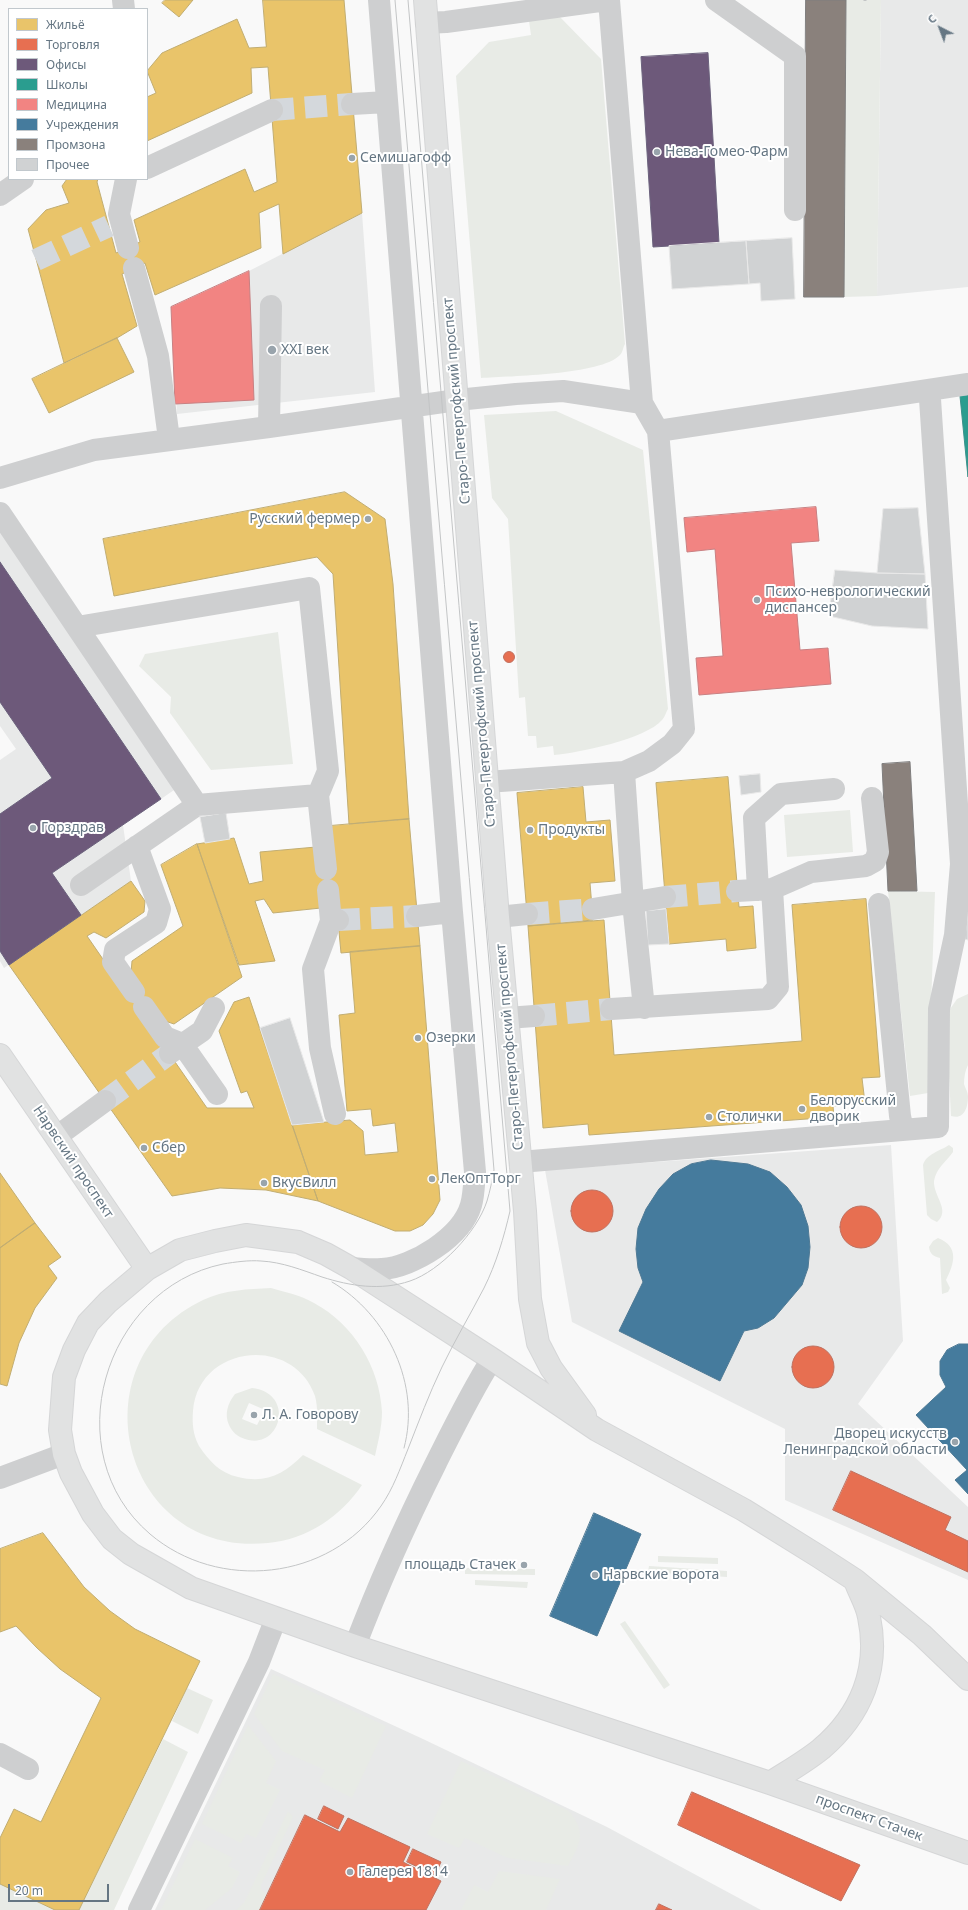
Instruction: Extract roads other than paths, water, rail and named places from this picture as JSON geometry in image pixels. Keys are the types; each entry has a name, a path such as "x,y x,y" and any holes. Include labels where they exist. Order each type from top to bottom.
{"main road":[{"name":"Старо-Петергофский проспект","path":"425,0 487,782 520,1162 530,1299 538,1343 551,1368 571,1397 597,1430"},
{"name":"Нарвский проспект","path":"0,1055 147,1269"},
{"path":"855,1580 869,1615 873,1641 871,1669 863,1696 845,1724 821,1749 770,1783 355,1646 191,1588 131,1554 112,1538 94,1514 71,1474 64,1454 60,1430 64,1377 74,1350 88,1323 108,1302 147,1269 180,1250 246,1235 298,1242 326,1254 351,1268 492,1359 597,1430 744,1510 855,1580 922,1635 968,1679"},
{"name":"проспект Стачек","path":"770,1783 968,1853"}],"street":[{"path":"351,1268 382,1269 401,1266 424,1255 445,1240 461,1224 471,1206 475,1172 452,912 379,0"},
{"path":"426,23 446,22 608,0 642,403 658,431 684,729 672,744 649,761 624,772 487,782"},
{"path":"716,0 795,56 795,210"},
{"path":"352,104 387,102"},
{"path":"148,168 272,110"},
{"path":"0,195 22,180"},
{"path":"126,180 119,214 115,224 128,248"},
{"path":"134,268 158,356 169,439"},
{"path":"269,427 271,306"},
{"path":"658,431 968,384"},
{"path":"0,478 94,450 457,400 563,391 642,403"},
{"path":"520,1162 938,1127 939,1009 955,935 961,864 930,399"},
{"path":"0,513 197,805"},
{"path":"77,627 310,588 328,771 318,795 327,880 334,920 313,969 320,1048 335,1114"},
{"path":"624,772 633,903 644,1008"},
{"path":"611,1009 768,999 778,987 756,890 754,818 781,794 834,789"},
{"path":"81,885 197,805 318,795"},
{"path":"756,890 812,872 866,866 875,861 878,852 872,798"},
{"path":"137,846 160,909 156,922 115,950 113,962 165,1037 217,1094"},
{"path":"593,909 666,897"},
{"path":"879,904 900,1116 903,1130"},
{"path":"417,916 452,912"},
{"path":"498,917 527,914"},
{"path":"176,1049 202,1031 214,1008"},
{"path":"507,1018 534,1016"},
{"path":"56,1137 105,1101"},
{"path":"355,1646 382,1576 420,1495 472,1390 492,1359"},
{"path":"0,1478 64,1454"},
{"path":"139,1910 259,1662 276,1618"},
{"path":"0,1754 28,1769"}],"tunnel":[{"path":"272,110 352,104"},
{"path":"36,260 109,226"},
{"path":"665,897 737,891"},
{"path":"527,914 593,909"},
{"path":"338,920 417,916"},
{"path":"534,1016 611,1009"},
{"path":"105,1101 169,1054"}],"tram line":[{"path":"395,0 494,1170 487,1201 475,1225 456,1249 433,1269 422,1276 399,1284 377,1287 343,1283 277,1263 247,1261 223,1264 182,1279 148,1305 122,1339 106,1378 100,1420 104,1461 121,1500 150,1534 177,1553 207,1565 239,1570 272,1570 303,1563 333,1550 359,1531 381,1506 396,1479 428,1397 442,1367 492,1270 510,1211 408,0"},
{"path":"332,1282 352,1296 369,1313 384,1332 395,1354 403,1376 408,1400 408,1424 404,1448"}],"place":[{"name":"Нева-Гомео-Фарм","path":"657,152"},
{"name":"Семишагофф","path":"352,158"},
{"name":"XXI век","path":"272,350"},
{"name":"Русский фермер","path":"368,519"},
{"name":"Психо-неврологический диспансер","path":"757,600"},
{"name":"Горздрав","path":"33,828"},
{"name":"Продукты","path":"530,830"},
{"name":"Озерки","path":"418,1038"},
{"name":"Белорусский дворик","path":"802,1109"},
{"name":"Столички","path":"709,1117"},
{"name":"Сбер","path":"144,1148"},
{"name":"ЛекОптТорг","path":"432,1179"},
{"name":"ВкусВилл","path":"264,1183"},
{"name":"Л. А. Говорову","path":"254,1415"},
{"name":"Дворец искусств Ленинградской области","path":"955,1442"},
{"name":"площадь Стачек","path":"524,1565"},
{"name":"Нарвские ворота","path":"595,1575"},
{"name":"Галерея 1814","path":"350,1872"}]}
